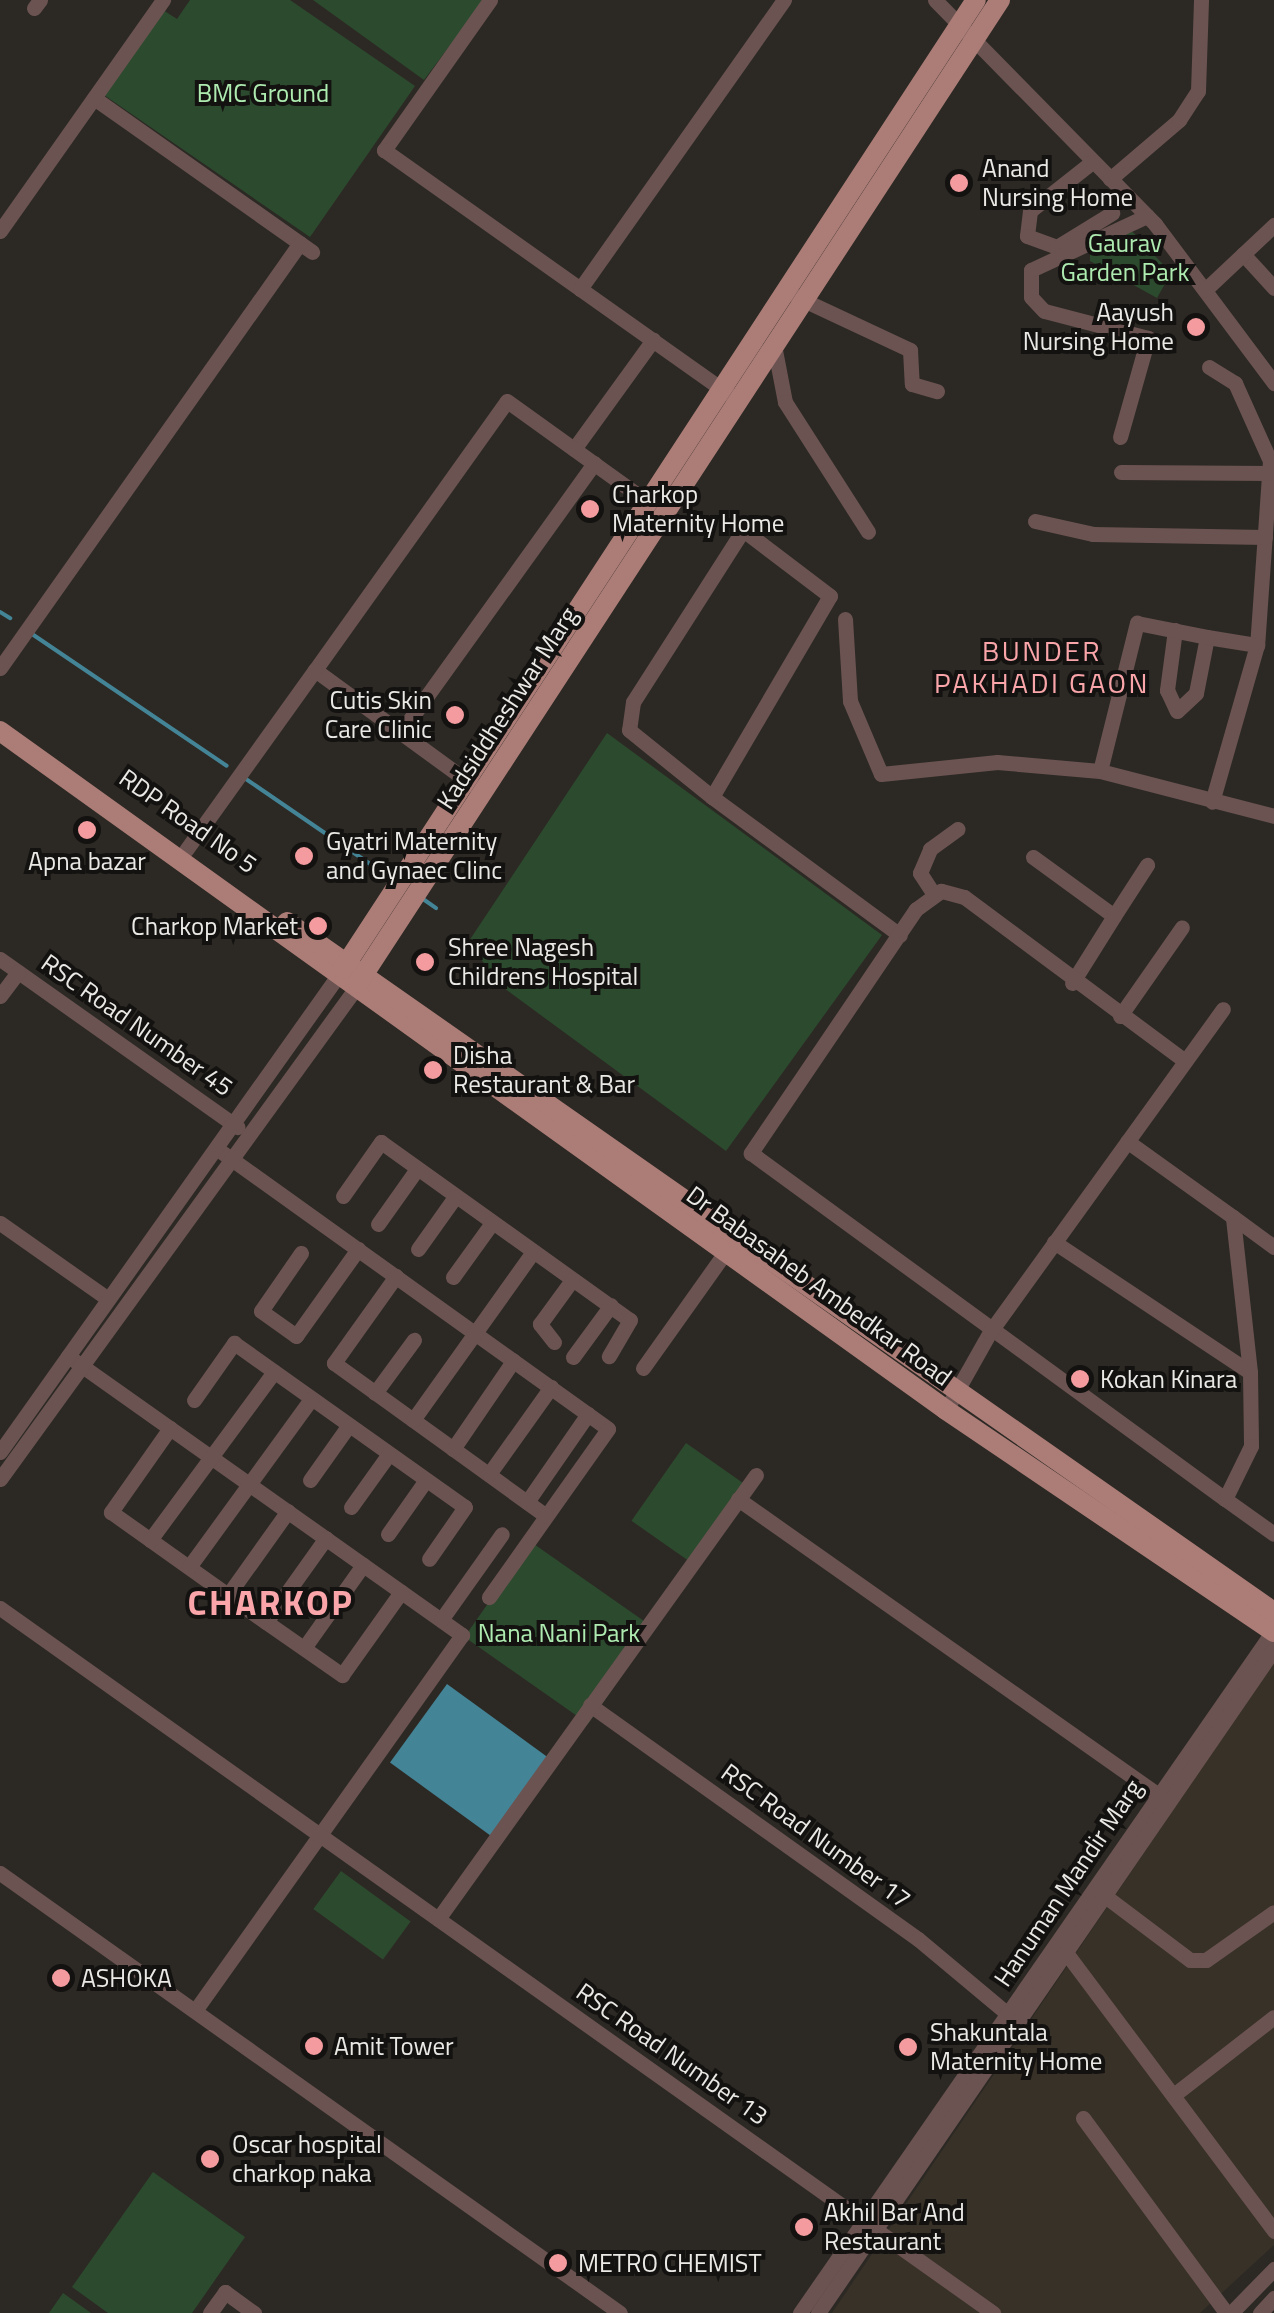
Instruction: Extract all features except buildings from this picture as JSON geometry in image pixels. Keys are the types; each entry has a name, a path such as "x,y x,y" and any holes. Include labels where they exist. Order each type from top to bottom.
{"main road":[{"name":"Kadsiddheshwar Marg","path":"968,30 976,0"},
{"name":"Kadsiddheshwar Marg","path":"352,974 473,785 644,501 719,387 793,295 968,30 1000,0"},
{"name":"Kadsiddheshwar Marg","path":"473,785 664,514 774,345 793,295"},
{"name":"RDP Road No 5","path":"0,718 352,974"},
{"name":"RDP Road No 5","path":"0,732 352,974"},
{"name":"Dr Babasaheb Ambedkar Road","path":"352,974 952,1402 1041,1460 1274,1631"}],"street":[{"path":"0,231 164,0"},
{"path":"490,0 384,150 738,400"},
{"path":"580,289 784,0"},
{"path":"935,0 1147,216 1274,384"},
{"path":"1110,179 1180,120 1198,91 1201,0"},
{"path":"0,668 306,247 94,98"},
{"path":"1048,254 1028,236 1026,218 1092,162"},
{"path":"1112,213 1048,254 1031,270 1031,296 1044,310 1148,338 1120,437"},
{"path":"1048,254 1147,216"},
{"path":"1205,290 1274,225"},
{"path":"1243,254 1274,288"},
{"path":"793,295 910,350 912,384 937,391"},
{"path":"574,449 652,340"},
{"path":"774,345 784,402 868,532"},
{"path":"1208,366 1235,383 1270,473 1257,645 1212,802"},
{"path":"186,850 507,402 664,514"},
{"path":"401,732 594,463"},
{"path":"1121,472 1270,473"},
{"path":"1035,521 1094,534 1265,537"},
{"path":"712,797 830,596 744,530 627,714 636,738 712,797 900,935"},
{"path":"846,619 850,701 881,774 997,762 1100,771 1274,816"},
{"path":"1100,771 1137,623 1257,645"},
{"path":"1175,630 1167,690 1177,711 1196,694 1206,637"},
{"path":"314,670 473,785"},
{"path":"958,829 930,850 920,873 933,893 964,897 1072,983 1185,1062"},
{"path":"1032,857 1114,916"},
{"path":"1072,983 1147,865"},
{"path":"933,893 750,1153 990,1332 1274,1534"},
{"path":"1120,1016 1182,927"},
{"name":"RSC Road Number 45","path":"0,959 238,1128"},
{"path":"0,996 18,972"},
{"name":"Kadsiddheshwar Marg","path":"0,1452 74,1360 352,974"},
{"path":"952,1402 990,1332 1223,1008"},
{"path":"343,1196 381,1142 631,1322 608,1356"},
{"path":"1127,1142 1274,1247"},
{"path":"222,1152 608,1429 489,1598"},
{"name":"Kadsiddheshwar Marg","path":"0,1478 108,1300 222,1152"},
{"path":"378,1224 417,1169"},
{"path":"418,1249 455,1196"},
{"path":"1225,1499 1251,1446 1250,1372 1233,1217"},
{"path":"453,1277 492,1222"},
{"path":"0,1223 108,1300"},
{"path":"642,1368 732,1242"},
{"path":"1054,1242 1250,1372"},
{"path":"302,1252 260,1312 296,1336 358,1249"},
{"path":"413,1420 533,1252"},
{"path":"396,1276 334,1363 546,1516"},
{"path":"554,1342 540,1324 572,1280"},
{"path":"573,1357 610,1305"},
{"path":"375,1393 414,1340"},
{"path":"194,1400 234,1344 465,1508 429,1560"},
{"path":"74,1360 462,1635 195,2012"},
{"path":"453,1448 513,1362"},
{"path":"150,1540 274,1372"},
{"path":"489,1474 551,1388"},
{"path":"189,1567 311,1399"},
{"path":"527,1502 588,1414"},
{"path":"310,1480 348,1426"},
{"path":"170,1428 111,1512 150,1540 342,1675 401,1592"},
{"path":"352,1507 389,1454"},
{"path":"438,1919 756,1475"},
{"path":"388,1534 426,1480"},
{"path":"738,1499 1164,1800"},
{"path":"228,1595 288,1511"},
{"path":"441,1620 502,1534"},
{"path":"266,1622 326,1538"},
{"path":"304,1648 363,1565"},
{"name":"RSC Road Number 13","path":"0,1608 993,2313"},
{"name":"Hanuman Mandir Marg","path":"867,2224 1102,1894 1274,1631"},
{"name":"RSC Road Number 17","path":"590,1705 1015,2020"},
{"path":"0,1874 620,2313"},
{"path":"1102,1894 1190,1960 1206,1960 1274,1912"},
{"path":"1063,1949 1274,2231"},
{"path":"1175,2094 1274,2017"},
{"path":"1082,2118 1228,2313 1274,2269"},
{"path":"800,2313 867,2224"},
{"path":"818,2313 867,2224"},
{"path":"210,2313 225,2292 254,2313"},
{"path":"1260,2313 1274,2298"}],"shaded area":[{"path":"1274,1661 1274,2245 1200,2313 832,2313"}],"green space":[{"name":"BMC Ground","path":"190,0 290,0 415,86 310,237 104,95 163,10 177,19"},
{"path":"313,0 484,0 424,80"},
{"name":"Gaurav Garden Park","path":"1129,228 1171,273 1157,298 1090,261 1090,246"},
{"path":"607,733 882,935 726,1151 497,983 469,941"},
{"path":"686,1443 743,1483 689,1561 632,1521"},
{"name":"Nana Nani Park","path":"531,1542 655,1629 588,1724 464,1637"},
{"path":"341,1871 411,1922 383,1960 313,1909"},
{"path":"153,2172 245,2237 192,2313 108,2313 72,2287"},
{"path":"63,2293 91,2313 49,2313"}],"water":[{"path":"447,1684 555,1762 498,1841 390,1762"}],"waterway":[{"path":"0,612 10,618"},
{"path":"32,634 227,766"},
{"path":"243,777 392,879"},
{"path":"423,899 436,908"}],"place":[{"name":"Anand Nursing Home","path":"959,183"},
{"name":"Aayush Nursing Home","path":"1196,327"},
{"name":"Charkop Maternity Home","path":"590,509"},
{"name":"Cutis Skin Care Clinic","path":"455,715"},
{"name":"Apna bazar","path":"87,830"},
{"name":"Gyatri Maternity and Gynaec Clinc","path":"304,856"},
{"name":"Charkop Market","path":"318,926"},
{"name":"Shree Nagesh Childrens Hospital","path":"425,962"},
{"name":"Disha Restaurant & Bar","path":"433,1070"},
{"name":"Kokan Kinara","path":"1080,1379"},
{"name":"ASHOKA","path":"61,1978"},
{"name":"Amit Tower","path":"314,2046"},
{"name":"Shakuntala Maternity Home","path":"908,2047"},
{"name":"Oscar hospital charkop naka","path":"210,2159"},
{"name":"Akhil Bar And Restaurant","path":"804,2227"},
{"name":"METRO CHEMIST","path":"558,2263"}],"district":[{"name":"BUNDER PAKHADI GAON","path":"1042,667"},
{"name":"CHARKOP","path":"271,1602"}]}
